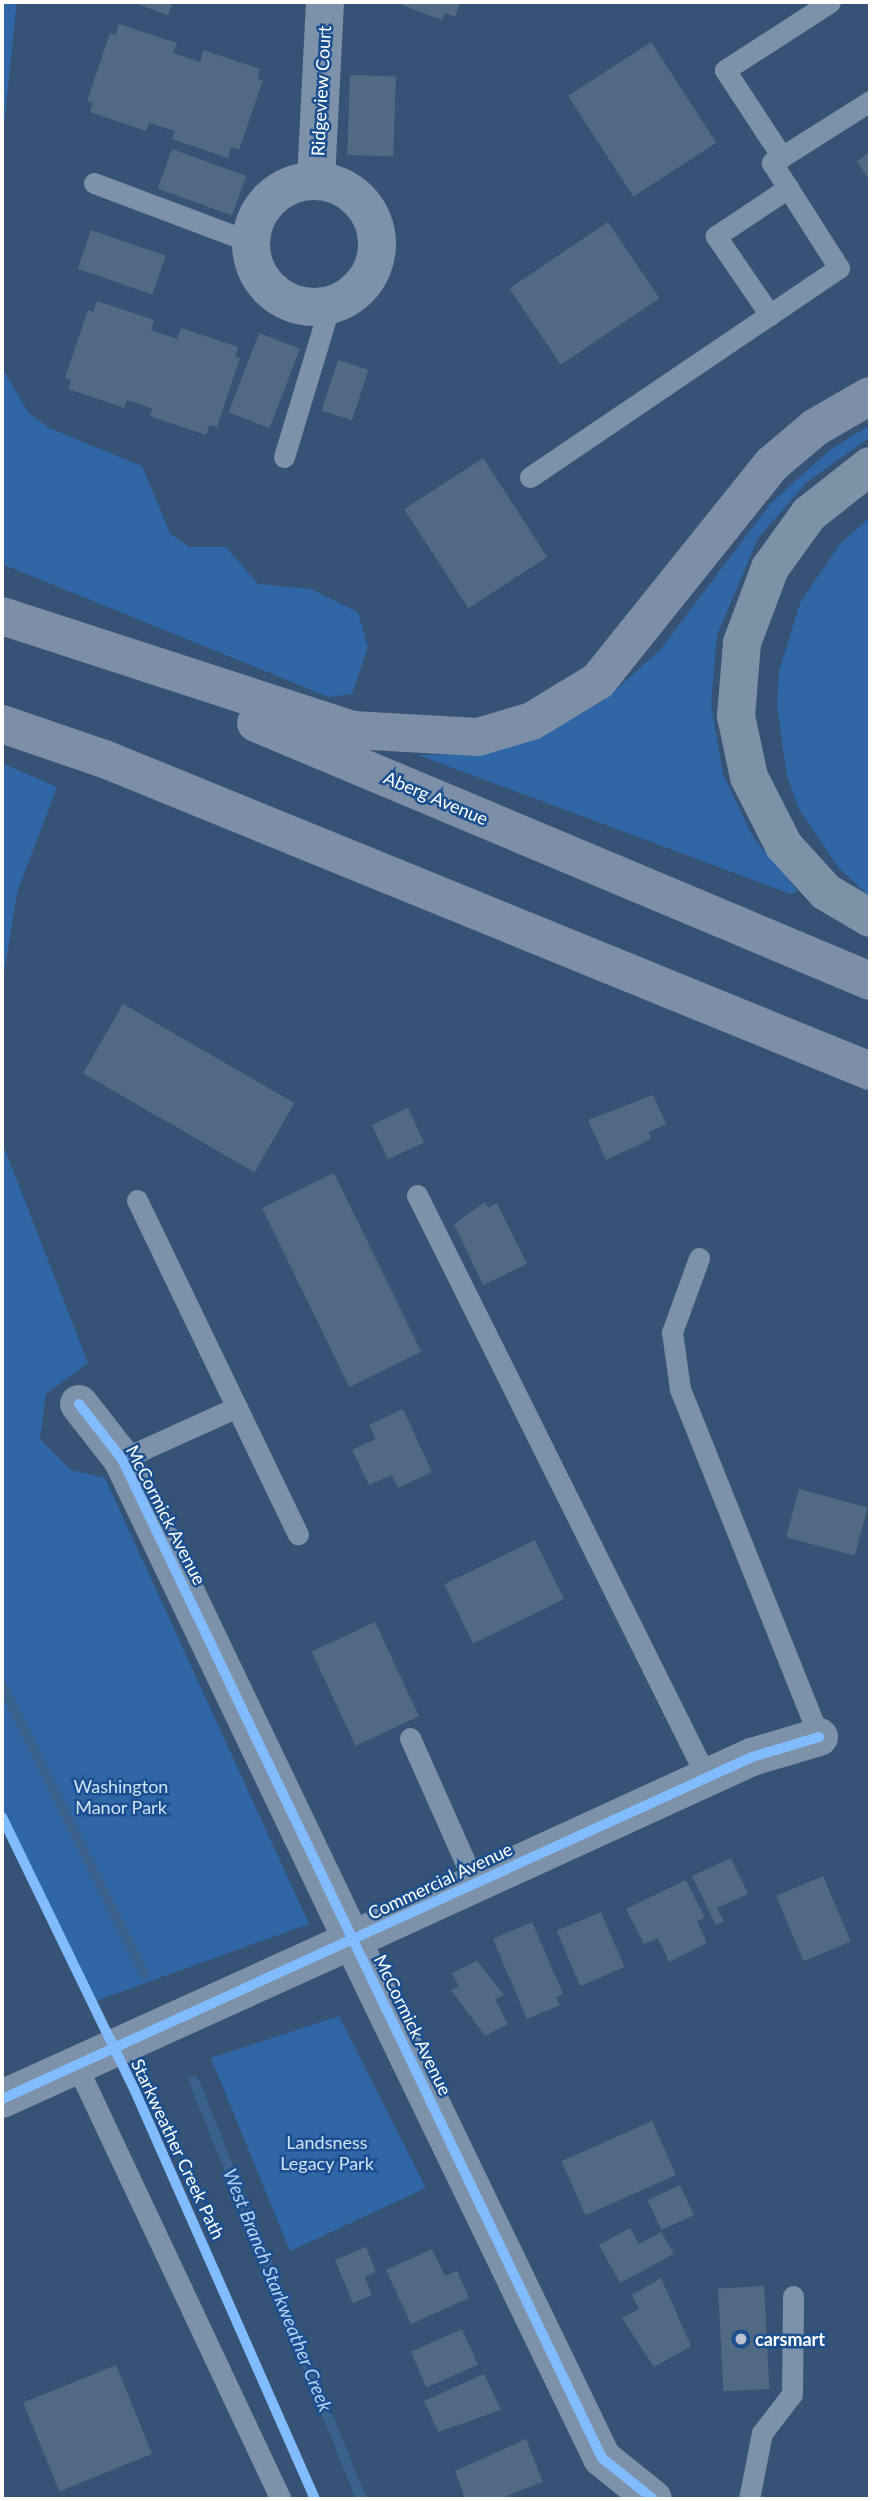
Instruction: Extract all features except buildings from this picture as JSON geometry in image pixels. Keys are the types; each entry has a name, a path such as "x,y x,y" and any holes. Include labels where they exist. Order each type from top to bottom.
{"highway":[{"path":"870,466 809,514 769,568 741,643 736,716 756,795 784,846 826,892 870,918"}],"main road":[{"path":"2,616 353,730 478,737 532,721 597,681 772,464 816,427 870,396"},
{"name":"Aberg Avenue","path":"2,616 870,981"},
{"path":"2,724 107,760 870,1071"}],"street":[{"name":"Ridgeview Court","path":"316,180 325,2"},
{"path":"316,180 354,194 376,227 378,247 363,284 330,305 290,303 271,290 258,274 251,243 260,210 275,194 316,180"},
{"name":"McCormick Avenue","path":"79,1404 122,1459 602,2458 653,2499"},
{"name":"Commercial Avenue","path":"2,2099 75,2062 192,2012 707,1778 819,1737"}],"lane":[{"path":"782,157 726,69 830,2"},
{"path":"530,477 839,268 772,163 870,101"},
{"path":"93,183 251,243"},
{"path":"770,315 716,236 788,188"},
{"path":"284,457 330,305"},
{"path":"416,1195 707,1778"},
{"path":"137,1200 298,1534"},
{"path":"699,1258 673,1332 680,1389 819,1737"},
{"path":"122,1459 237,1407"},
{"path":"410,1738 475,1884"},
{"path":"75,2062 282,2499"},
{"path":"749,2499 762,2433 792,2394 793,2296"}],"green space":[{"path":"2,2 17,2 2,144"},
{"path":"2,368 29,413 49,428 142,466 170,533 189,547 226,547 258,584 311,589 358,612 368,647 352,694 329,697 2,564"},
{"path":"870,425 870,437 807,482 758,538 717,635 711,705 723,774 753,837 798,891 791,894 418,755 458,754 534,736 603,701 660,650 771,503 831,449"},
{"path":"870,517 870,897 838,867 799,809 787,776 777,706 779,671 800,603 840,544"},
{"path":"2,763 57,787 17,893 2,986"},
{"name":"Washington Manor Park","path":"2,1142 88,1363 46,1394 40,1439 71,1470 105,1478 309,1924 90,2003 2,1823"},
{"name":"Landsness Legacy Park","path":"339,2016 426,2188 290,2251 211,2058"}],"waterway":[{"name":"West Branch Starkweather Creek","path":"2,1685 145,1975"},
{"name":"West Branch Starkweather Creek","path":"194,2081 361,2499"}],"cycle path":[{"path":"79,1404 122,1459 602,2458 653,2499"},
{"path":"2,2099 752,1757 819,1737"},
{"name":"Starkweather Creek Path","path":"2,1817 135,2091 315,2499"}],"place":[{"name":"carsmart","path":"741,2339"}]}
